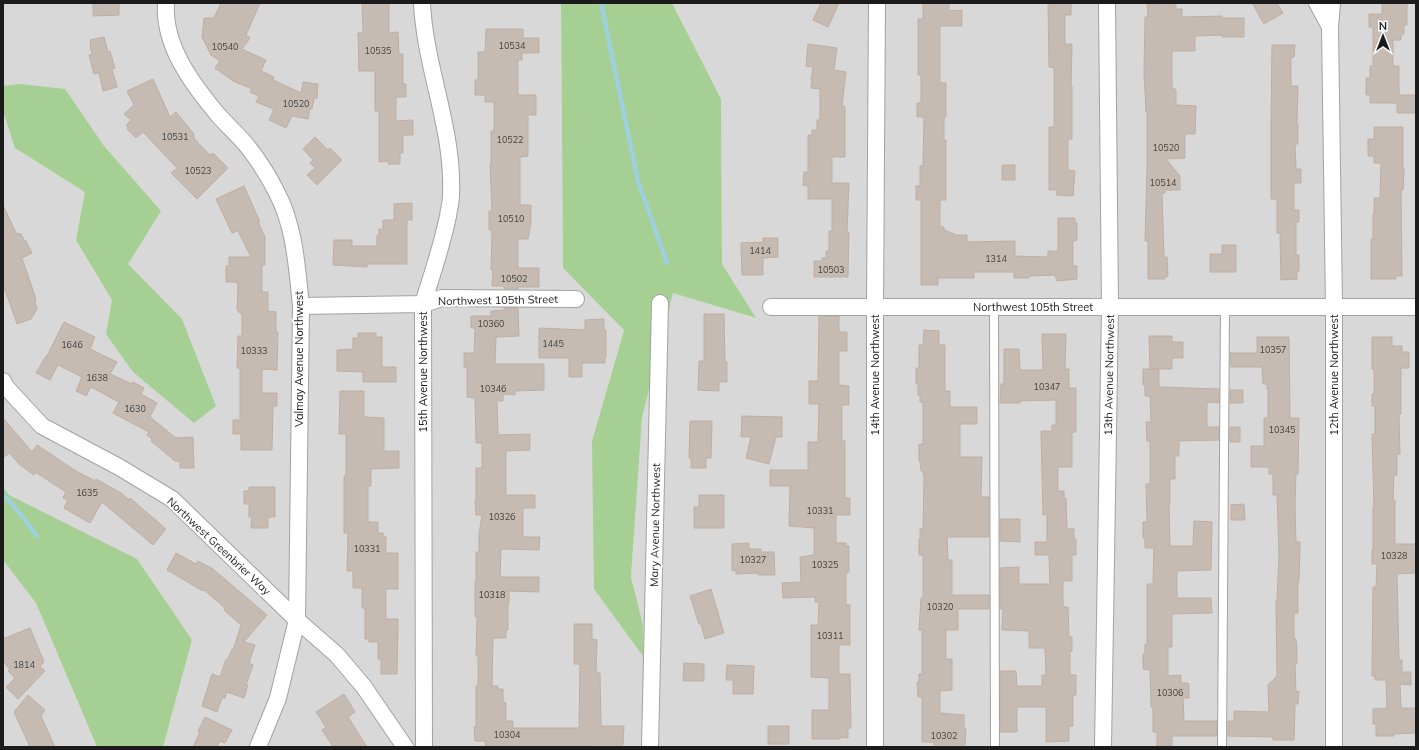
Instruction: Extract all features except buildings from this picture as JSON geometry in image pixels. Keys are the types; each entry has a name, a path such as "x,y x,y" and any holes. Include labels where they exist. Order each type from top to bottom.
{"street":[{"name":"Valmay Avenue Northwest","path":"166,3 168,23 172,40 186,72 219,115 248,147 264,168 277,192 285,212 297,268 300,306 297,620 278,698 258,747"},
{"name":"15th Avenue Northwest","path":"422,3 426,37 447,132 451,162 451,196 444,235 423,304 424,747"},
{"name":"14th Avenue Northwest","path":"875,747 877,3"},
{"name":"13th Avenue Northwest","path":"1103,747 1110,306 1107,3"},
{"path":"1316,3 1330,27"},
{"name":"12th Avenue Northwest","path":"1332,3 1330,27 1334,306 1334,747"},
{"name":"Northwest 105th Street","path":"300,306 423,304 442,298 576,299"},
{"name":"Mary Avenue Northwest","path":"650,747 660,303"},
{"name":"Northwest 105th Street","path":"771,307 1416,307"},
{"name":"Northwest Greenbrier Way","path":"3,381 6,387 42,426 119,467 172,499 297,620 337,655 364,687 405,747"}],"lane":[{"path":"994,306 995,747"},
{"path":"1222,747 1226,306"}],"shaded area":[{"path":"3,3 561,3 563,268 624,329 592,441 643,655 643,625 631,577 642,418 673,292 755,318 722,264 721,99 672,3 1416,3 1416,747 163,747 192,640 9,495 3,487"},
{"path":"3,560 36,603 97,747 3,747"}],"green space":[{"path":"561,3 672,3 721,99 722,264 756,318 673,293 642,418 631,577 643,625 643,656 594,589 592,441 624,330 563,268"},
{"path":"20,84 65,89 104,146 161,211 128,264 182,319 216,406 194,423 133,372 106,334 112,300 76,240 85,192 15,148 3,111 3,86"},
{"path":"3,487 9,495 137,559 192,640 163,747 97,747 36,603 3,560"}],"waterway":[{"path":"601,3 638,181 667,263"},
{"path":"3,495 14,506 37,536"}]}
